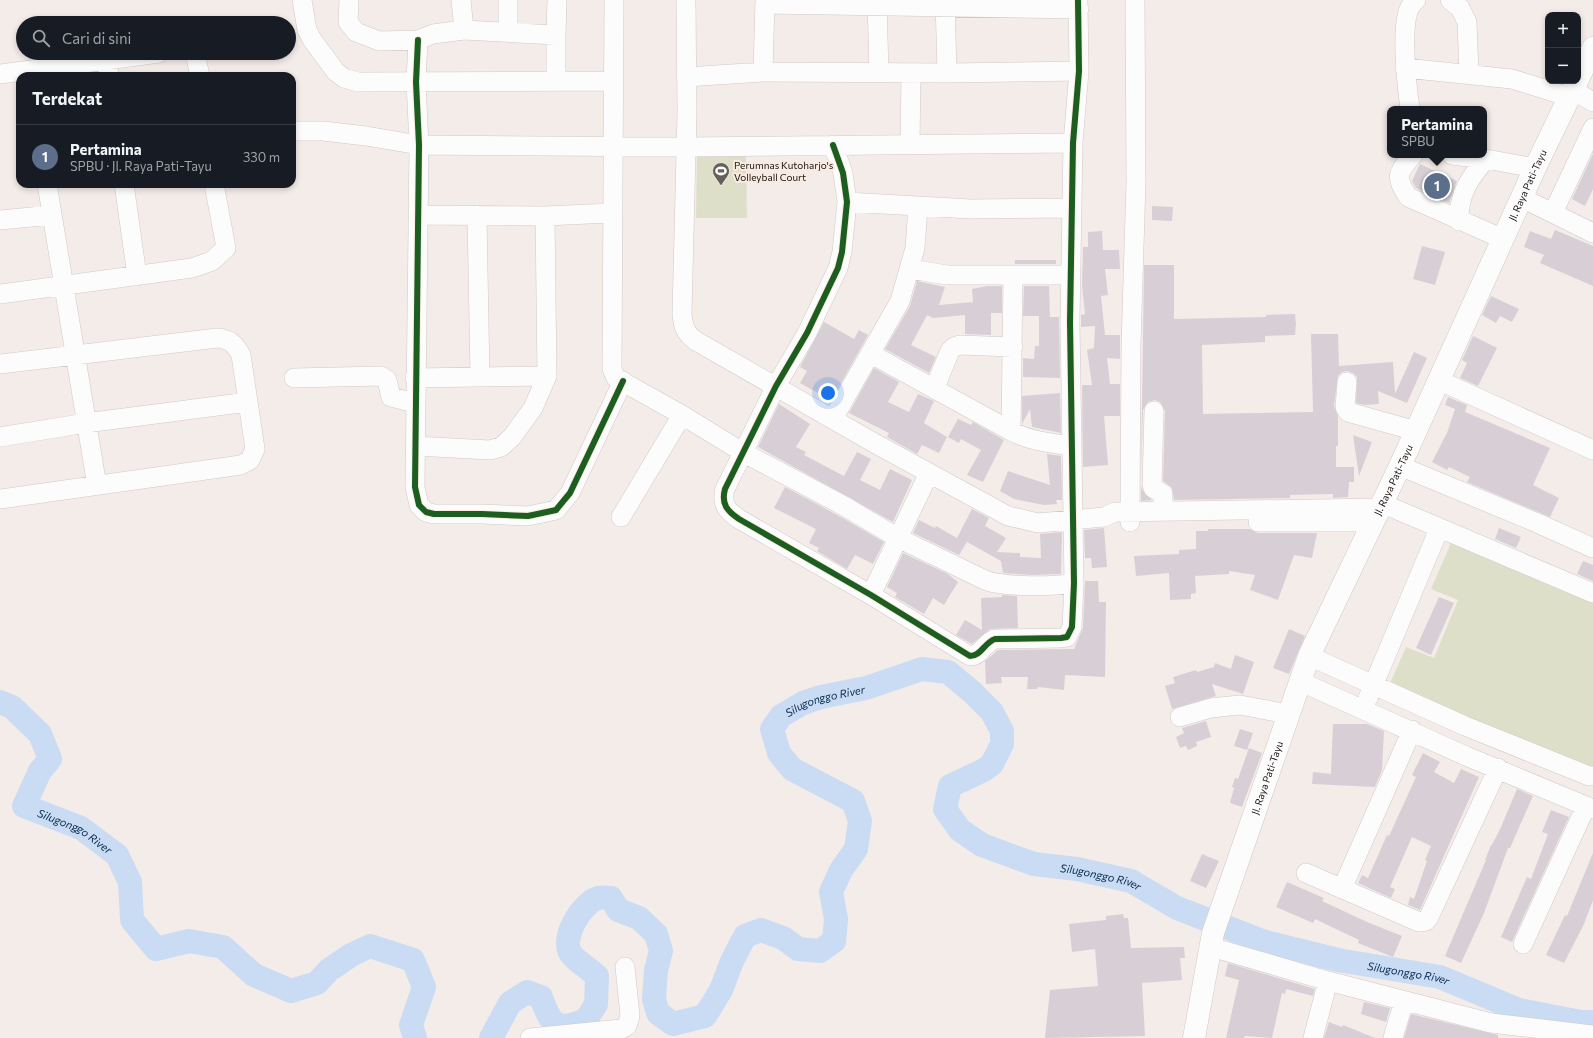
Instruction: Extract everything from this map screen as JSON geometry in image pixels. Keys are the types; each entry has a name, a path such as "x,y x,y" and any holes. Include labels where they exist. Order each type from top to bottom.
{"main road":[{"name":"Jl. Raya Pati-Tayu","path":"1212,940 1228,887 1309,656 1377,511 1400,466 1535,168 1593,48"},
{"path":"1194,1038 1212,940"}],"street":[{"path":"302,0 307,30 313,41 336,72 344,78 358,82 613,81"},
{"path":"348,0 348,22 356,32 379,41 418,40 432,34 464,30 556,36"},
{"path":"461,0 464,30"},
{"path":"508,0 508,33"},
{"path":"556,82 557,0"},
{"path":"614,0 611,213 612,369 616,378 682,415 744,454 846,508 898,538 987,581 998,584 1062,585 1074,583"},
{"path":"686,0 687,147 683,327 687,334 696,341 1008,516 1038,523 1104,517 1115,512 1130,517 1174,514 1377,511 1439,529 1593,593"},
{"path":"1130,517 1130,345 1136,182 1135,0"},
{"path":"1410,106 1405,68 1406,28 1409,8 1416,0"},
{"path":"1450,0 1460,8 1467,22 1470,74"},
{"path":"763,72 765,2 1079,5 1079,71 1073,143 1071,275 1071,446 1074,583 1072,628 1067,636 1061,638 995,639 989,641 979,653 973,656 961,652 871,596 729,512 722,498 724,489 744,454 776,386 807,333 838,268 842,252 847,202 842,173 833,145"},
{"path":"877,3 879,73"},
{"path":"945,4 947,73"},
{"path":"418,40 416,82 419,145 415,446 416,497 419,505 426,512 444,515 482,514 528,516 545,514 556,510 570,493 623,381"},
{"path":"30,72 108,67 133,60"},
{"path":"197,60 199,72"},
{"path":"1405,68 1470,74 1574,87 1593,102"},
{"path":"686,77 763,72 947,73 1079,71"},
{"path":"0,74 16,73"},
{"path":"910,145 911,73"},
{"path":"1553,213 1593,128"},
{"path":"296,131 338,132 419,145 612,145 687,147 1073,143"},
{"path":"1410,158 1400,170 1399,179 1401,186 1408,197 1459,221 1503,239"},
{"path":"1478,158 1535,168"},
{"path":"1459,221 1458,207 1464,191 1471,175 1486,159"},
{"path":"48,188 97,486"},
{"path":"125,188 137,276"},
{"path":"0,294 137,276 203,265 212,261 226,248 215,188"},
{"path":"1522,198 1593,233"},
{"path":"847,202 971,209 1072,208"},
{"path":"833,419 872,354 900,301 915,248 918,207"},
{"path":"418,214 545,216 611,213"},
{"path":"0,220 52,215"},
{"path":"477,215 480,376"},
{"path":"415,446 490,450 501,447 512,437 533,408 547,376 545,216"},
{"path":"910,269 946,275 1071,275"},
{"path":"1011,431 1013,275"},
{"path":"0,364 217,338 227,339 236,345 241,355 255,449 250,460 240,465 0,499"},
{"path":"935,387 950,351 954,347 960,345 1012,347"},
{"path":"872,354 935,387 1023,437 1036,441 1071,446"},
{"path":"294,378 381,376 387,380 391,397 415,404"},
{"path":"415,378 547,376"},
{"path":"1438,380 1593,450"},
{"path":"1347,382 1345,407 1348,412 1416,431"},
{"path":"0,437 86,423 248,402"},
{"path":"1154,411 1152,484 1153,488 1163,494 1174,514"},
{"path":"620,517 682,415"},
{"path":"1400,466 1535,522 1593,548"},
{"path":"871,596 929,473"},
{"path":"1364,709 1439,529"},
{"path":"1309,656 1465,726 1591,776 1586,806 1523,944"},
{"path":"1299,681 1412,730 1466,756 1498,768 1586,806"},
{"path":"1180,717 1212,708 1240,705 1288,714"},
{"path":"1342,889 1412,730"},
{"path":"1306,873 1419,922 1426,921 1498,768"},
{"path":"1212,940 1328,981 1492,1023 1593,1035"},
{"path":"530,1038 621,1029 627,1026 630,1016 625,967"},
{"path":"1313,1038 1328,981"},
{"path":"1392,1038 1404,1001"}],"green space":[{"name":"Perumnas Kutoharjo's Volleyball Court","path":"697,154 746,154 747,218 696,218"},
{"path":"1451,543 1593,603 1593,775 1388,688 1406,647 1434,658 1458,600 1431,589"}],"building":[{"path":"1593,154 1593,189 1585,206 1572,199"},
{"path":"1420,164 1457,181 1449,203 1416,188 1412,181"},
{"path":"1152,206 1173,207 1172,221 1152,220"},
{"path":"1555,230 1593,246 1593,286 1540,263 1544,255 1524,247 1530,231 1551,239"},
{"path":"1102,231 1103,250 1119,250 1120,269 1105,269 1108,295 1101,296 1105,335 1120,335 1120,359 1107,358 1110,384 1120,384 1120,416 1104,416 1108,465 1083,467 1082,385 1092,385 1087,350 1094,348 1095,326 1081,327 1081,315 1085,314 1082,286 1083,247 1088,247 1088,232"},
{"path":"1422,246 1445,252 1435,285 1413,279"},
{"path":"1015,260 1056,260 1056,264 1015,264"},
{"path":"1144,265 1174,265 1174,319 1266,317 1266,315 1295,314 1295,335 1265,336 1265,342 1202,345 1203,414 1313,412 1311,334 1338,334 1339,366 1393,362 1395,394 1414,352 1427,358 1407,403 1378,391 1379,404 1364,405 1356,403 1357,377 1353,373 1347,371 1342,372 1338,376 1334,406 1338,416 1336,467 1354,467 1354,482 1349,482 1348,497 1333,498 1333,494 1290,495 1290,498 1174,500 1172,488 1163,481 1165,411 1160,402 1155,400 1148,402 1143,410 1141,474"},
{"path":"917,281 945,287 939,305 973,302 972,289 987,286 1002,286 1002,313 991,313 991,335 965,334 965,315 933,318 927,315 911,345 936,357 929,373 885,349 910,306"},
{"path":"1024,286 1049,286 1050,317 1059,317 1060,378 1023,377 1023,358 1034,359 1035,346 1039,346 1039,316 1023,316"},
{"path":"1491,296 1519,309 1512,322 1500,316 1496,323 1482,315"},
{"path":"824,322 854,339 859,330 868,335 830,403 819,397 820,394 800,383 807,371 800,367"},
{"path":"1473,336 1497,348 1478,386 1460,378 1467,363 1462,360"},
{"path":"874,368 899,382 888,402 909,412 918,394 934,401 924,423 947,437 939,453 922,445 917,454 887,437 889,433 849,413"},
{"path":"1060,393 1061,433 1032,427 1030,409 1022,424 1022,396"},
{"path":"1448,397 1467,405 1465,412 1550,448 1533,485 1559,498 1550,517 1467,482 1470,477 1449,467 1447,470 1432,462 1447,433 1455,409 1445,405"},
{"path":"779,404 810,424 796,447 806,452 804,455 844,476 857,452 871,459 860,480 880,490 890,469 912,480 893,522 758,447"},
{"path":"958,419 971,425 973,422 1004,440 983,482 967,475 981,450 961,439 959,443 948,437"},
{"path":"1353,435 1372,442 1359,476"},
{"path":"1047,454 1061,456 1062,500 1056,500 1057,504 1044,505 1014,499 1000,491 1008,471 1050,485"},
{"path":"1141,486 1143,491 1152,500 1141,501"},
{"path":"785,487 884,542 873,564 855,555 847,569 817,551 819,548 809,543 816,529 774,508"},
{"path":"972,509 989,518 985,526 1006,538 997,552 1020,553 1020,557 1041,558 1040,534 1062,532 1061,574 1030,575 1003,573 1001,561 967,542 959,555 913,533 919,520 935,528 936,526 957,538"},
{"path":"1104,528 1107,567 1092,568 1091,558 1085,558 1084,530"},
{"path":"1499,528 1521,537 1516,548 1495,539"},
{"path":"1208,529 1250,529 1258,533 1317,533 1312,558 1294,555 1278,600 1250,590 1255,575 1229,571 1229,574 1195,576 1196,593 1191,594 1191,599 1170,600 1169,573 1136,576 1134,556 1179,554 1179,550 1196,549 1196,531 1208,531"},
{"path":"903,553 948,574 958,582 944,605 933,598 924,614 895,597 897,593 887,587"},
{"path":"1583,561 1593,565 1593,581 1577,574"},
{"path":"1085,581 1098,581 1099,602 1106,602 1105,677 1065,675 1064,690 1038,687 1037,689 1027,689 1028,677 1001,677 1002,683 986,684 985,661 998,650 1074,649 1083,628"},
{"path":"1002,595 1017,596 1018,628 990,629 972,644 956,635 965,620 982,630 981,598 1002,597"},
{"path":"1439,597 1454,603 1431,655 1416,648"},
{"path":"1289,629 1305,636 1289,674 1273,668"},
{"path":"1235,655 1254,662 1243,694 1212,684 1216,696 1172,709 1165,686 1175,683 1173,677 1196,670 1197,672 1214,667 1215,663 1231,669"},
{"path":"1206,721 1211,737 1196,742 1197,746 1188,750 1186,746 1180,748 1176,737 1184,733 1182,728"},
{"path":"1333,724 1367,724 1384,731 1382,770 1375,787 1312,784 1313,772 1331,774"},
{"path":"1240,729 1253,733 1247,750 1234,746"},
{"path":"1249,748 1262,753 1242,807 1230,803 1235,778 1238,779"},
{"path":"1423,753 1440,762 1434,772 1454,783 1461,769 1479,777 1420,910 1408,905 1410,897 1414,899 1427,861 1425,860 1431,846 1412,837 1390,887 1395,889 1391,898 1358,883 1362,875 1368,878 1387,835 1389,836 1416,777 1412,775"},
{"path":"1517,789 1533,796 1510,848 1508,848 1484,913 1461,963 1445,956 1491,845 1501,827"},
{"path":"1551,810 1569,817 1512,942 1501,937 1527,877 1531,879 1548,834 1542,832"},
{"path":"1593,853 1593,900 1584,924 1564,963 1546,955 1565,915 1567,916"},
{"path":"1202,854 1219,861 1206,888 1190,881"},
{"path":"1287,882 1324,898 1322,901 1367,922 1402,936 1393,957 1358,943 1359,940 1315,919 1313,923 1276,907"},
{"path":"1123,914 1124,918 1128,918 1131,948 1184,947 1185,958 1180,958 1182,980 1142,983 1145,1036 1045,1038 1050,990 1098,986 1095,949 1072,952 1069,924 1106,920 1106,916"},
{"path":"1228,963 1315,989 1313,996 1286,989 1285,994 1282,993 1272,1038 1245,1036 1244,1038 1226,1038 1239,980 1225,976"},
{"path":"1364,1002 1390,1008 1386,1022 1361,1014"},
{"path":"1411,1014 1498,1035 1498,1038 1404,1038"},
{"path":"1329,1022 1342,1027 1343,1025 1375,1038 1324,1038"}],"waterway":[{"name":"Silugonggo River","path":"491,1038 510,1003 527,992 541,997 548,1014 556,1024 576,1024 586,1020 596,1004 597,976 576,960 571,954 568,947 568,939 574,922 585,907 598,898 611,898 618,910 639,918 656,934 661,951 656,970 654,999 658,1013 673,1024 705,1016 721,990 732,961 745,936 761,930 783,938 798,949 820,951 834,941 836,919 831,892 841,870 856,849 860,821 853,801 792,769 779,753 772,729 781,716 803,703 821,697 866,688 922,669 948,672 972,692 992,712 1002,731 1002,744 992,764 984,770 950,786 945,809 960,830 982,845 1034,864 1077,869 1131,881 1177,908 1262,941 1338,960 1440,977 1519,1010 1581,1022 1593,1022"},
{"name":"Silugonggo River","path":"0,702 12,707 40,734 50,759 40,771 24,806 81,828 117,855 130,882 132,920 156,949 189,941 223,947 254,975 291,991 317,983 329,970 351,955 370,946 413,960 424,987 411,1025 415,1038"}],"cycle path":[{"path":"833,145 843,173 847,202 842,252 838,268 807,333 776,386 725,489 724,499 726,507 739,519 871,595 970,656 980,652 988,643 995,639 1067,637 1072,627 1074,583 1070,322 1073,143 1079,71 1078,0"},
{"path":"418,40 416,82 419,145 415,487 419,505 426,512 434,514 528,516 556,510 570,493 623,381"}],"place":[{"name":"Perumnas Kutoharjo's Volleyball Court","path":"721,186"},
{"name":"Pertamina","path":"1437,186"}]}
